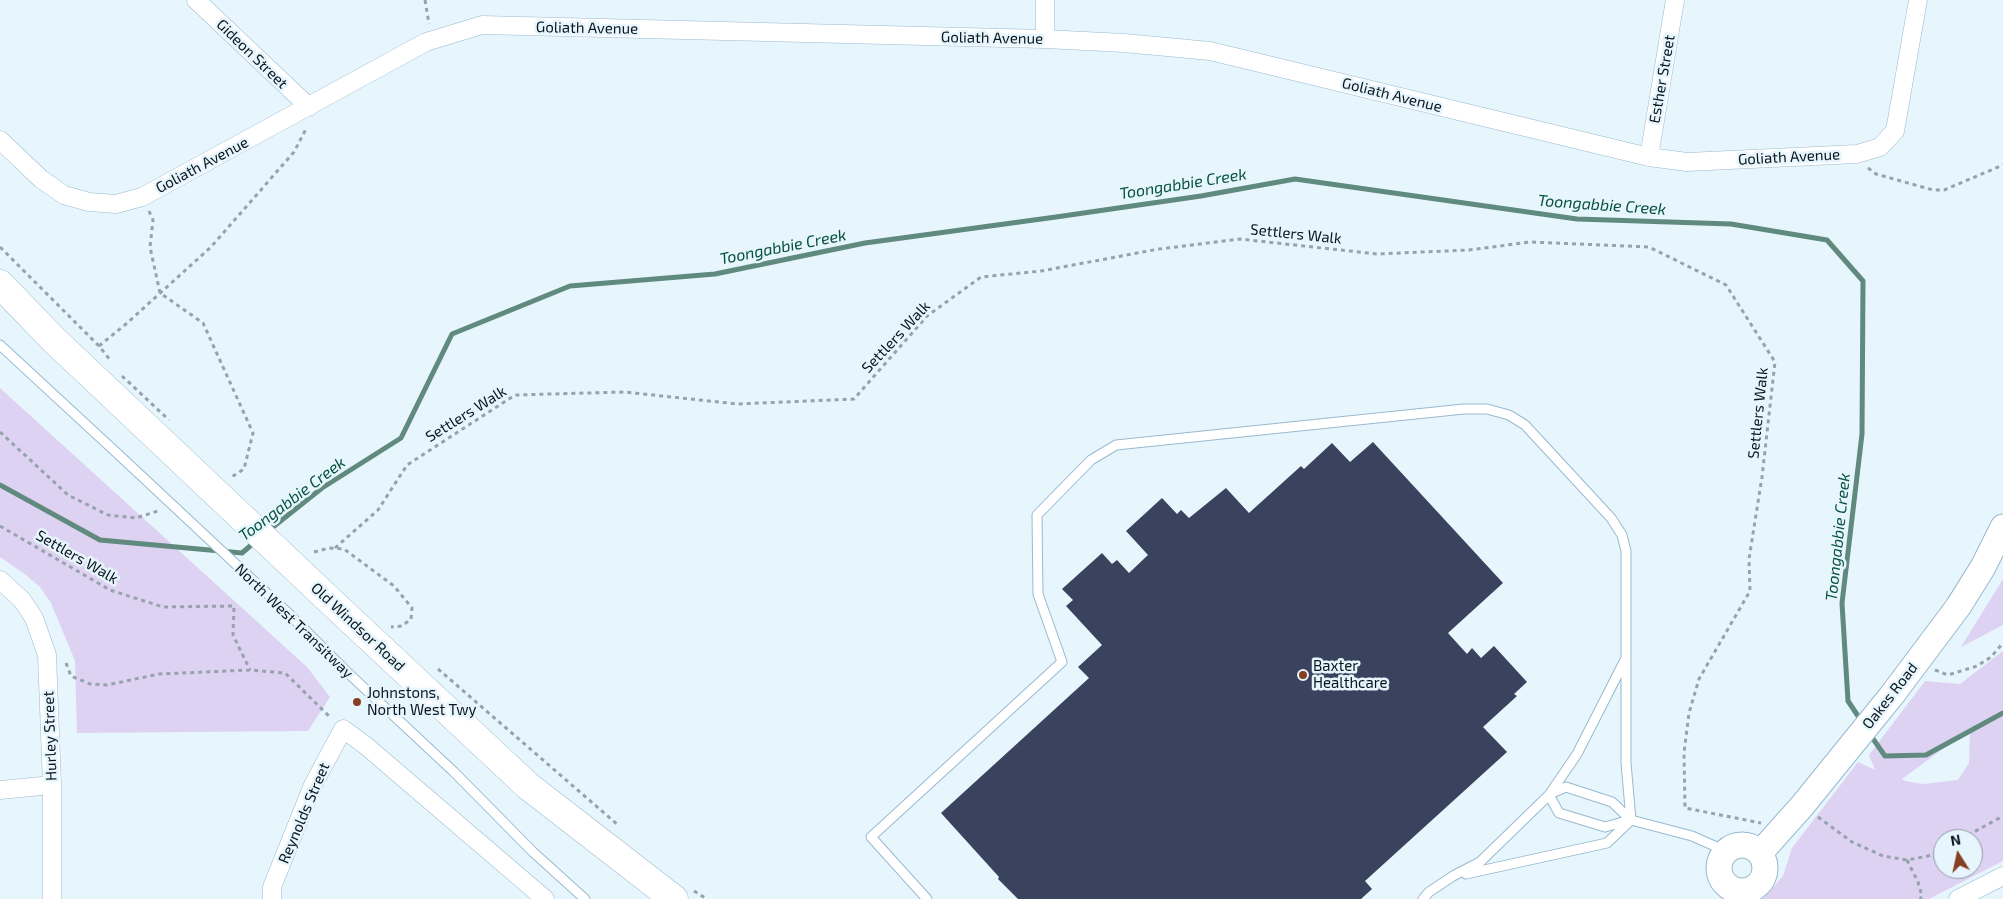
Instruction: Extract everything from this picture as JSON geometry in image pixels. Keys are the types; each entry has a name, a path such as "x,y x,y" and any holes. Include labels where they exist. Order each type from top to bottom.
{"highway":[{"name":"Old Windsor Road","path":"0,284 54,340 528,786 683,894"},
{"name":"Old Windsor Road","path":"0,299 54,340"}],"street":[{"name":"Gideon Street","path":"196,0 309,107"},
{"path":"1045,0 1045,39"},
{"name":"Esther Street","path":"1649,157 1675,0"},
{"name":"Goliath Avenue","path":"0,140 40,179 64,195 89,202 116,204 142,197 431,41 482,25 1045,39 1124,43 1210,51 1649,157 1687,162 1857,154 1880,146 1895,131 1918,0"},
{"name":"Oakes Road","path":"1760,853 1802,806 1834,764 1892,695 1958,606 1983,567 2003,527"},
{"name":"Hurley Street","path":"3,582 22,600 34,618 47,655 52,785 52,899"},
{"path":"342,729 371,751 545,899"},
{"name":"Reynolds Street","path":"272,899 272,887 313,785 342,729"},
{"path":"0,790 52,785"},
{"path":"1740,845 1754,848 1760,853 1765,866 1762,880 1757,886 1743,891 1726,893 1719,870 1722,856 1726,851 1740,845"},
{"path":"1958,899 2003,876"}],"lane":[{"name":"North West Transitway","path":"0,345 288,613 346,671 454,772 533,852 585,899"},
{"path":"927,899 871,837 1062,662 1038,594 1037,515 1091,460 1116,445 1464,409 1487,409 1509,416 1526,425 1611,518 1622,535 1626,551 1626,763 1631,820"},
{"path":"1422,899 1453,876 1480,862 1550,794 1577,754 1626,658"},
{"path":"1550,794 1566,788 1585,793 1612,802 1631,820 1692,836 1726,851"},
{"path":"1550,794 1559,813 1604,827 1631,820"},
{"path":"1453,876 1607,843 1631,820"}],"path":[{"path":"426,0 431,41"},
{"path":"99,346 211,247 294,152 310,121 309,107"},
{"path":"1857,154 1867,168 1876,174 1933,190 1944,190 2003,165"},
{"path":"142,197 153,220 150,247 160,293 203,323 253,432 244,469"},
{"name":"Settlers Walk","path":"335,548 378,510 407,465 515,395 624,392 738,404 854,399 927,316 981,277 1041,271 1159,249 1240,239 1377,254 1469,250 1530,242 1649,247 1726,286 1775,362 1762,477 1749,559 1750,591 1699,679 1689,713 1684,753 1685,808 1761,823"},
{"path":"0,246 99,346 122,376"},
{"path":"0,432 68,495 108,515 136,518"},
{"name":"Settlers Walk","path":"0,526 110,590 163,607 234,606 234,635 250,670"},
{"path":"314,552 335,548 344,549 394,586 412,608 410,618 402,626 390,627 398,634"},
{"path":"1929,668 1948,675 1977,666 1991,657 2003,643"},
{"path":"63,658 70,676 90,684 107,685 158,674 250,670 285,673 342,729"},
{"path":"435,666 624,830"},
{"path":"1979,829 2003,816"},
{"path":"1822,820 1852,842 1883,856 1907,860 1933,853"},
{"path":"1907,860 1918,882 1922,896 1920,899"},
{"path":"683,894 707,899"}],"shaded area":[{"path":"0,388 307,667 330,697 308,731 77,733 75,661 51,603 40,587 0,557"},
{"path":"2003,579 2003,625 1961,647"},
{"path":"2003,651 2003,861 1983,871 1983,829 1933,829 1933,879 1968,879 1929,899 1763,899 1783,876 1792,848 1858,762 1875,770 1869,755 1925,681 1960,684","holes":["1970,729 1969,763 1958,780 1923,784 1902,779"]}],"building":[{"name":"Baxter Healthcare","path":"1373,442 1503,583 1448,633 1467,654 1472,648 1481,658 1494,646 1527,682 1514,694 1517,696 1483,727 1507,752 1365,881 1372,889 1361,899 1018,899 998,879 999,877 941,813 1089,678 1078,667 1102,645 1066,606 1073,600 1062,589 1102,553 1112,564 1117,560 1129,573 1148,555 1126,531 1162,498 1177,514 1181,510 1189,518 1226,488 1249,513 1301,466 1304,469 1332,443 1350,462"}],"waterway":[{"name":"Toongabbie Creek","path":"268,531 322,488 401,438 452,334 570,286 715,274 865,243 1201,196 1295,179 1577,219 1731,224 1827,240 1863,281 1862,434 1842,603 1848,701 1862,722"},
{"name":"Toongabbie Creek","path":"0,485 100,540 242,553 256,541"},
{"name":"Toongabbie Creek","path":"1869,733 1885,756 1926,755 2003,713"}],"place":[{"name":"Baxter Healthcare","path":"1303,675"},
{"name":"Johnstons, North West Twy","path":"357,702"}]}
